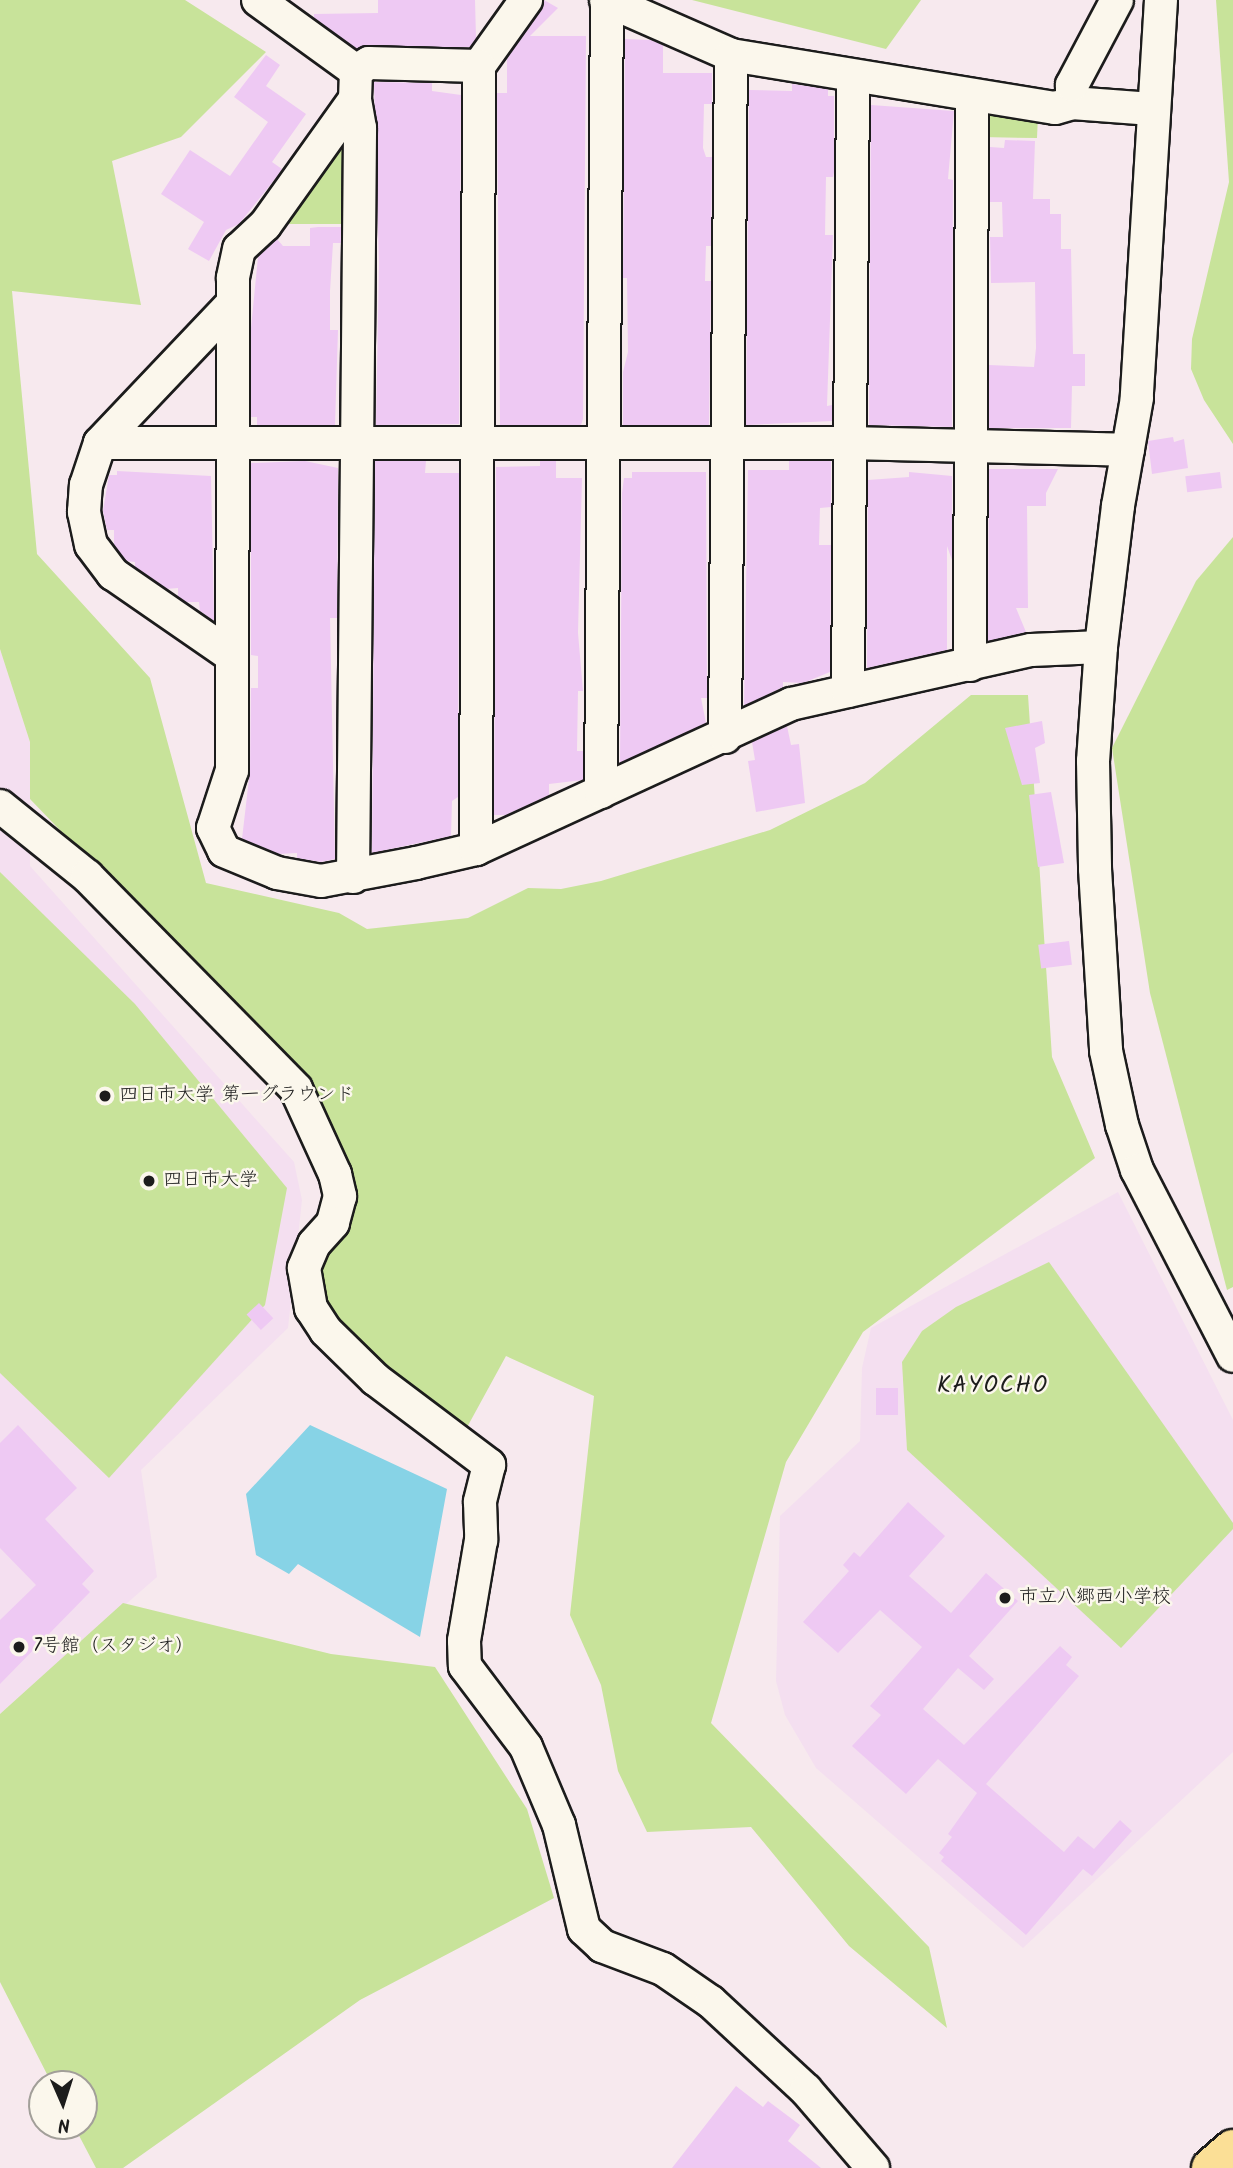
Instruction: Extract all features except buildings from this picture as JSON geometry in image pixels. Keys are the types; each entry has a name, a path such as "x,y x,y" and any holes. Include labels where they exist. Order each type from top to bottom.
{"highway":[{"path":"1211,2168 1233,2151"},
{"path":"1219,2168 1233,2151"}],"street":[{"path":"258,0 355,85 360,128 353,877"},
{"path":"476,849 479,66 526,0"},
{"path":"601,792 606,0 731,55 1055,108 1072,103 1152,109"},
{"path":"1072,103 1072,85 1117,0"},
{"path":"1161,0 1152,109 1137,398 1101,647 1093,761 1095,869 1110,1075 1137,1170 1233,1356"},
{"path":"725,737 731,55"},
{"path":"479,66 369,63 265,226 239,249 233,303 232,770 213,828 215,839 224,851 276,873 321,881 353,877 476,849 725,737 791,704 1031,650 1101,647"},
{"path":"848,691 853,76"},
{"path":"970,665 972,95"},
{"path":"232,656 113,574 91,545 84,512 86,485 100,443 233,303"},
{"path":"100,443 849,443 1128,450"},
{"path":"0,806 87,876 296,1089 335,1174 340,1196 333,1223 314,1244 304,1268 311,1308 326,1331 375,1379 489,1465 480,1502 481,1540 464,1641 465,1666 526,1747 559,1825 584,1929 602,1946 663,1969 711,2002 806,2090 873,2168"}],"shaded area":[{"name":"四日市大学 第一グラウンド","path":"0,649 30,742 30,866 294,1162 302,1200 288,1328 141,1470 157,1577 0,1714"},
{"name":"市立八郷西小学校","path":"1118,1192 1233,1420 1233,1752 1023,1948 816,1768 785,1715 776,1681 780,1516 860,1441 862,1368 871,1328"}],"green space":[{"path":"0,0 185,0 266,52 181,137 112,161 141,305 12,291 37,554 150,678 206,883 339,913 367,929 468,918 528,888 561,889 601,881 770,830 865,783 971,695 1028,695 1052,1057 1095,1158 863,1332 786,1462 711,1723 929,1947 947,2028 849,1946 751,1827 647,1832 618,1771 601,1685 570,1615 594,1396 506,1356 465,1431 372,1365 325,1309 317,1267 342,1228 305,1085 30,799 30,742 0,649"},
{"path":"692,0 921,0 886,49"},
{"path":"1216,0 1233,0 1233,444 1204,400 1191,369 1192,339 1229,182"},
{"path":"983,109 1038,115 1037,138 981,137"},
{"path":"349,131 347,224 276,224"},
{"path":"1233,537 1233,1287 1227,1290 1150,993 1112,748 1196,581"},
{"name":"四日市大学 第一グラウンド","path":"0,872 135,1004 287,1188 265,1305 109,1478 0,1373"},
{"path":"1049,1262 1233,1523 1233,1529 1121,1648 907,1450 902,1362 922,1331 956,1307"},
{"path":"123,1603 331,1654 435,1667 527,1809 554,1898 360,2000 123,2168 96,2168 81,2140 98,2140 98,2070 45,2070 0,1982 0,1714"}],"water":[{"path":"310,1425 447,1489 420,1637 298,1564 289,1574 256,1555 246,1494"}],"place":[{"name":"四日市大学 第一グラウンド","path":"105,1096"},
{"name":"四日市大学","path":"149,1181"},
{"name":"市立八郷西小学校","path":"1005,1598"},
{"name":"7号館（スタジオ）","path":"19,1647"}],"district":[{"name":"KAYOCHO","path":"993,1386"}]}
